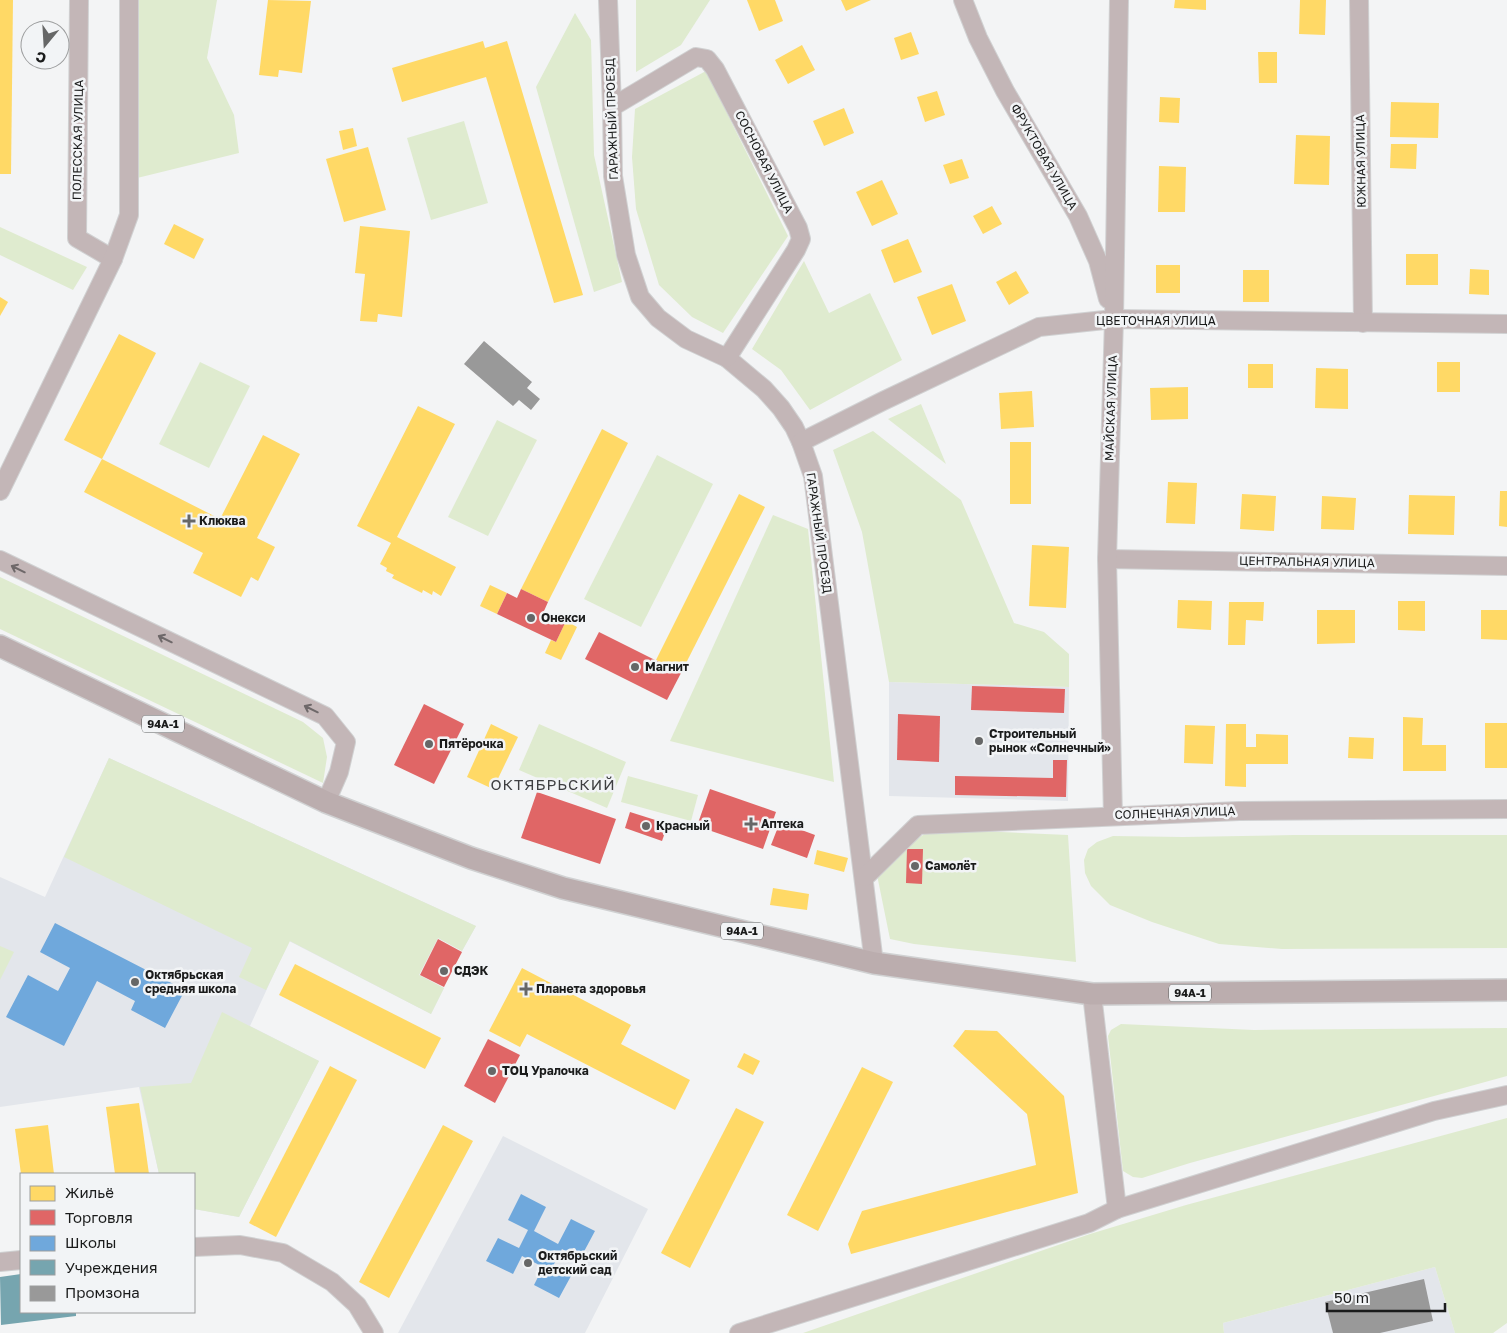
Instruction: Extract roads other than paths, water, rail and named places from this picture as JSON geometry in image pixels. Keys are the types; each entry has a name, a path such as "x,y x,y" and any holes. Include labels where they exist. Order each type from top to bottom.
{"main road":[{"name":"94А-1","path":"0,646 326,802 471,858 563,888 874,963 1092,994 1507,990"}],"street":[{"name":"ПОЛЕССКАЯ УЛИЦА","path":"79,0 77,238 113,259"},
{"path":"0,492 113,259 129,216 129,0"},
{"name":"ГАРАЖНЫЙ ПРОЕЗД","path":"608,0 612,107 612,176 626,255 640,296 658,318 686,339 726,358 764,389 781,408 802,442 813,476 865,877 874,963"},
{"name":"ФРУКТОВАЯ УЛИЦА","path":"963,0 978,38 1005,91 1078,216 1098,261 1114,319"},
{"name":"МАЙСКАЯ УЛИЦА","path":"1113,816 1107,559 1114,319 1119,0"},
{"name":"ЮЖНАЯ УЛИЦА","path":"1359,0 1362,323"},
{"name":"СОСНОВАЯ УЛИЦА","path":"612,107 696,57 707,59 715,68 798,228 800,240 796,250 726,358"},
{"name":"ЦВЕТОЧНАЯ УЛИЦА","path":"802,442 883,401 1039,327 1114,319 1507,324"},
{"name":"ЦЕНТРАЛЬНАЯ УЛИЦА","path":"1107,559 1507,566"},
{"path":"0,560 325,716 346,742 339,772 326,802"},
{"name":"СОЛНЕЧНАЯ УЛИЦА","path":"865,877 918,826 1239,810 1507,809"},
{"path":"1092,994 1117,1210"},
{"path":"739,1333 1089,1223 1117,1210 1434,1111 1507,1095"},
{"path":"195,1247 240,1245 283,1253 332,1282 357,1305 374,1333"},
{"path":"0,1262 20,1260"}],"place":[{"name":"Клюква","path":"189,521"},
{"name":"Онекси","path":"531,618"},
{"name":"Магнит","path":"635,667"},
{"name":"Строительный рынок «Солнечный»","path":"979,741"},
{"name":"Пятёрочка","path":"429,744"},
{"name":"Аптека","path":"751,824"},
{"name":"Красный","path":"646,826"},
{"name":"Самолёт","path":"915,866"},
{"name":"СДЭК","path":"444,971"},
{"name":"Октябрьская средняя школа","path":"135,982"},
{"name":"Планета здоровья","path":"526,989"},
{"name":"ТОЦ Уралочка","path":"492,1071"},
{"name":"Октябрьский детский сад","path":"528,1263"}],"district":[{"name":"ОКТЯБРЬСКИЙ","path":"553,785"}]}
